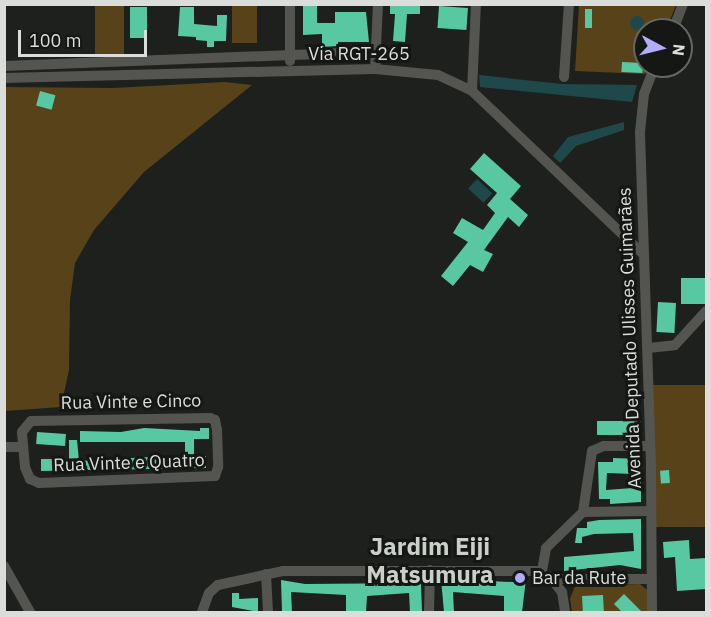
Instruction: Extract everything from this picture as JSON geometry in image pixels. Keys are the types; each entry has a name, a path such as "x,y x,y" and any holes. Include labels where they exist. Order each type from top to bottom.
{"street":[{"path":"289,71 290,4"},
{"path":"375,69 378,4"},
{"path":"472,92 476,4"},
{"path":"564,77 569,4"},
{"path":"4,66 376,52"},
{"name":"Via RGT-265","path":"4,78 375,69 438,75 472,92 644,254"},
{"name":"Avenida Deputado Ulisses Guimarães","path":"650,78 644,94 640,118 648,348 652,612"},
{"path":"648,348 675,345 706,311"},
{"name":"Rua Vinte e Cinco","path":"22,447 23,429 34,421 210,418 217,423 219,465"},
{"path":"542,571 546,548 583,512 592,451 597,447 650,446"},
{"path":"4,447 22,447"},
{"name":"Rua Vinte e Quatro","path":"22,447 27,474 39,483 211,477 216,475 219,465"},
{"path":"583,512 651,511"},
{"path":"429,612 430,570"},
{"path":"202,612 209,593 218,585 266,574 430,570 542,571 562,592 565,612"},
{"path":"6,571 30,612"},
{"path":"266,574 268,612"},
{"path":"552,579 651,579"}],"shaded area":[{"path":"95,5 124,5 124,54 95,54"},
{"path":"232,5 257,5 257,43 232,43"},
{"path":"579,5 676,5 671,18 633,18 633,73 575,71"},
{"path":"225,82 252,85 144,172 94,230 75,263 70,300 69,370 61,407 5,411 4,87 113,88"},
{"path":"652,385 706,385 706,527 652,527"},
{"path":"640,584 647,590 648,612 572,612 570,599 575,586"}],"water":[{"path":"634,16 642,18 633,18 633,29 630,26 630,20"},
{"path":"479,75 562,84 637,85 632,102 480,87"},
{"path":"624,122 624,130 576,146 560,163 553,156 568,137"},
{"path":"477,179 492,193 483,203 468,189"}],"building":[{"path":"303,4 317,4 317,23 335,23 335,12 366,12 369,42 338,42 338,46 322,47 322,34 303,35"},
{"path":"390,4 420,4 420,14 407,14 405,42 393,41 395,14 390,14"},
{"path":"439,6 468,8 466,30 437,28"},
{"path":"130,7 147,7 147,38 130,38"},
{"path":"180,7 194,7 194,24 217,26 217,15 227,15 226,41 214,41 214,47 207,47 207,41 196,40 196,37 178,36"},
{"path":"585,9 592,9 592,28 585,28"},
{"path":"622,62 633,63 633,73 621,72"},
{"path":"40,91 55,95 52,110 36,105"},
{"path":"484,153 521,186 510,199 528,215 519,227 508,217 484,250 493,254 483,272 470,265 453,286 441,276 468,242 453,233 462,218 483,230 495,213 487,205 497,193 470,169"},
{"path":"681,278 706,278 706,304 681,304"},
{"path":"658,302 676,303 674,333 656,332"},
{"path":"597,421 641,421 641,435 597,435"},
{"path":"144,428 200,431 200,428 209,428 209,439 194,439 194,456 206,456 206,468 41,471 41,459 69,459 69,440 77,440 79,461 185,455 185,442 80,442 80,431 121,432"},
{"path":"37,432 66,434 65,446 36,444"},
{"path":"613,458 641,459 641,502 610,504 610,499 599,499 598,462 613,462","holes":["607,473 633,474 633,488 606,490"]},
{"path":"669,470 670,483 661,484 660,471"},
{"path":"641,519 641,569 620,565 564,571 564,557 634,551 633,533 594,534 582,537 582,543 575,543 577,528 587,528 587,522 599,520"},
{"path":"689,540 690,559 706,558 706,589 677,591 675,557 664,558 663,542"},
{"path":"441,579 513,582 513,579 526,579 522,612 504,612 504,596 453,592 454,612 444,612"},
{"path":"281,580 305,584 421,583 422,612 410,612 409,593 367,596 366,612 346,612 346,595 291,592 292,612 282,612"},
{"path":"232,593 239,593 239,599 258,598 258,612 232,607"},
{"path":"624,594 642,612 622,612 614,604"},
{"path":"603,595 604,612 583,612 582,596"}],"place":[{"name":"Bar da Rute","path":"520,578"}],"district":[{"name":"Jardim Eiji Matsumura","path":"430,561"}]}
